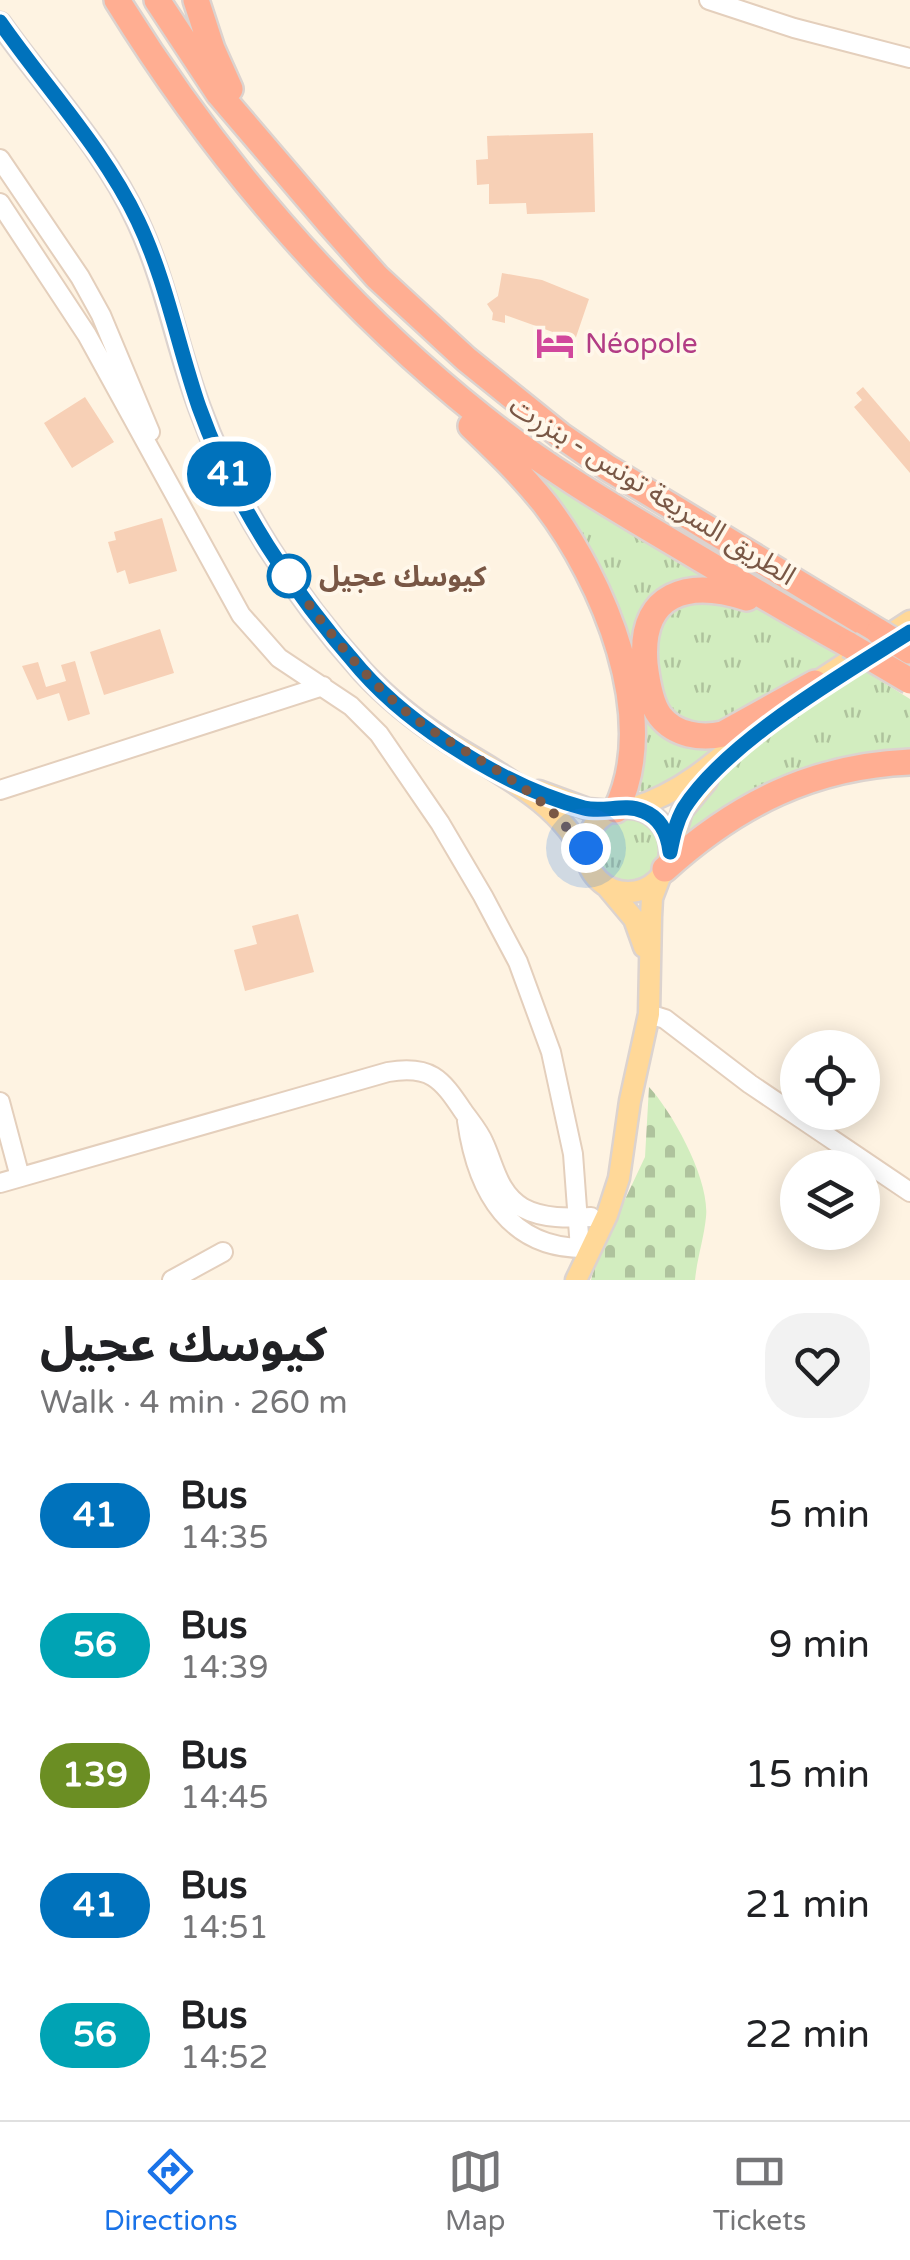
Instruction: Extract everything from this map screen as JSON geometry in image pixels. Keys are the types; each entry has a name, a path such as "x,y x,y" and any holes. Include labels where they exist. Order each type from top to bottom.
{"highway":[{"name":"الطريق السريعة تونس - بنزرت","path":"117,0 204,127 304,250 348,296 479,414 598,498 910,681"},
{"name":"الطريق السريعة تونس - بنزرت","path":"157,0 219,94 378,276 512,398 608,468 910,651"},
{"path":"196,0 212,49 254,133"},
{"path":"348,296 422,377 522,476 587,569 605,609 628,691 632,760 620,810"},
{"path":"787,611 704,588 682,590 667,598 654,610 644,644 650,692 658,714 681,732 708,737 741,726 814,683"},
{"path":"665,866 729,818 792,786 840,769 910,762"}],"main road":[{"path":"0,22 102,159 138,222 222,463 283,569 343,648 381,690 443,739 496,771 564,822 604,884 634,919 650,969"},
{"path":"587,860 586,848 593,826 620,810 658,800 686,785 767,716 910,622"},
{"path":"576,1280 585,1248 606,1215 619,1178 630,1101 649,1014 652,898 682,811 697,791 773,722 910,632"},
{"path":"496,771 588,809 644,811 664,828 665,866 640,890 627,892 604,884"}],"street":[{"path":"710,0 794,28 910,58"},
{"path":"0,159 101,316 141,408 156,461"},
{"path":"0,204 60,290 241,615 279,658 351,706 380,734 405,768 482,896 518,962 555,1069 573,1154 585,1248 538,1242 506,1218 481,1178 466,1115"},
{"path":"60,290 80,278"},
{"path":"0,790 323,686"},
{"path":"649,1014 665,1019 750,1084 910,1192"},
{"path":"0,1183 403,1069 436,1076 484,1144 507,1195 522,1208 538,1214 580,1218 606,1215"},
{"path":"0,1102 20,1178"},
{"path":"172,1280 224,1252"}],"green space":[{"path":"508,449 910,699 910,751 863,754 820,765 695,834 687,829 704,795 746,755 727,742 648,795 636,789 639,765 627,663"},
{"path":"628,818 651,827 660,850 651,873 628,882 605,873 596,850 605,827"},
{"path":"649,1087 679,1130 702,1185 706,1217 695,1280 591,1280 596,1261 645,1157"}],"building":[{"path":"593,133 595,212 527,214 526,203 489,204 489,184 477,185 476,160 488,159 487,136"},
{"path":"502,273 542,280 589,299 575,340 505,315 505,323 492,320 493,313 487,304 498,296"},
{"path":"863,387 910,442 910,473 854,407 862,400 856,393"},
{"path":"85,397 114,442 72,468 44,423"},
{"path":"162,518 177,571 129,584 125,570 117,573 108,542 116,540 114,532"},
{"path":"160,629 174,673 104,695 90,652"},
{"path":"75,661 90,714 68,721 59,693 37,700 22,666 38,662 46,687 66,681 61,665"},
{"path":"298,914 314,972 245,991 234,950 257,944 252,926"}],"bus line":[{"name":"41","path":"0,22 102,159 138,222 222,463 283,569 365,674 443,739 496,771 560,800 588,809 644,811 664,828 670,852 682,811 727,762 773,722 910,632"}],"place":[{"name":"Néopole","path":"555,343"},
{"name":"كيوسك عجيل","path":"289,576"}],"route":[{"path":"289,576 283,569 321,621 381,690 443,739 547,806 577,839 587,860 586,848"}]}
